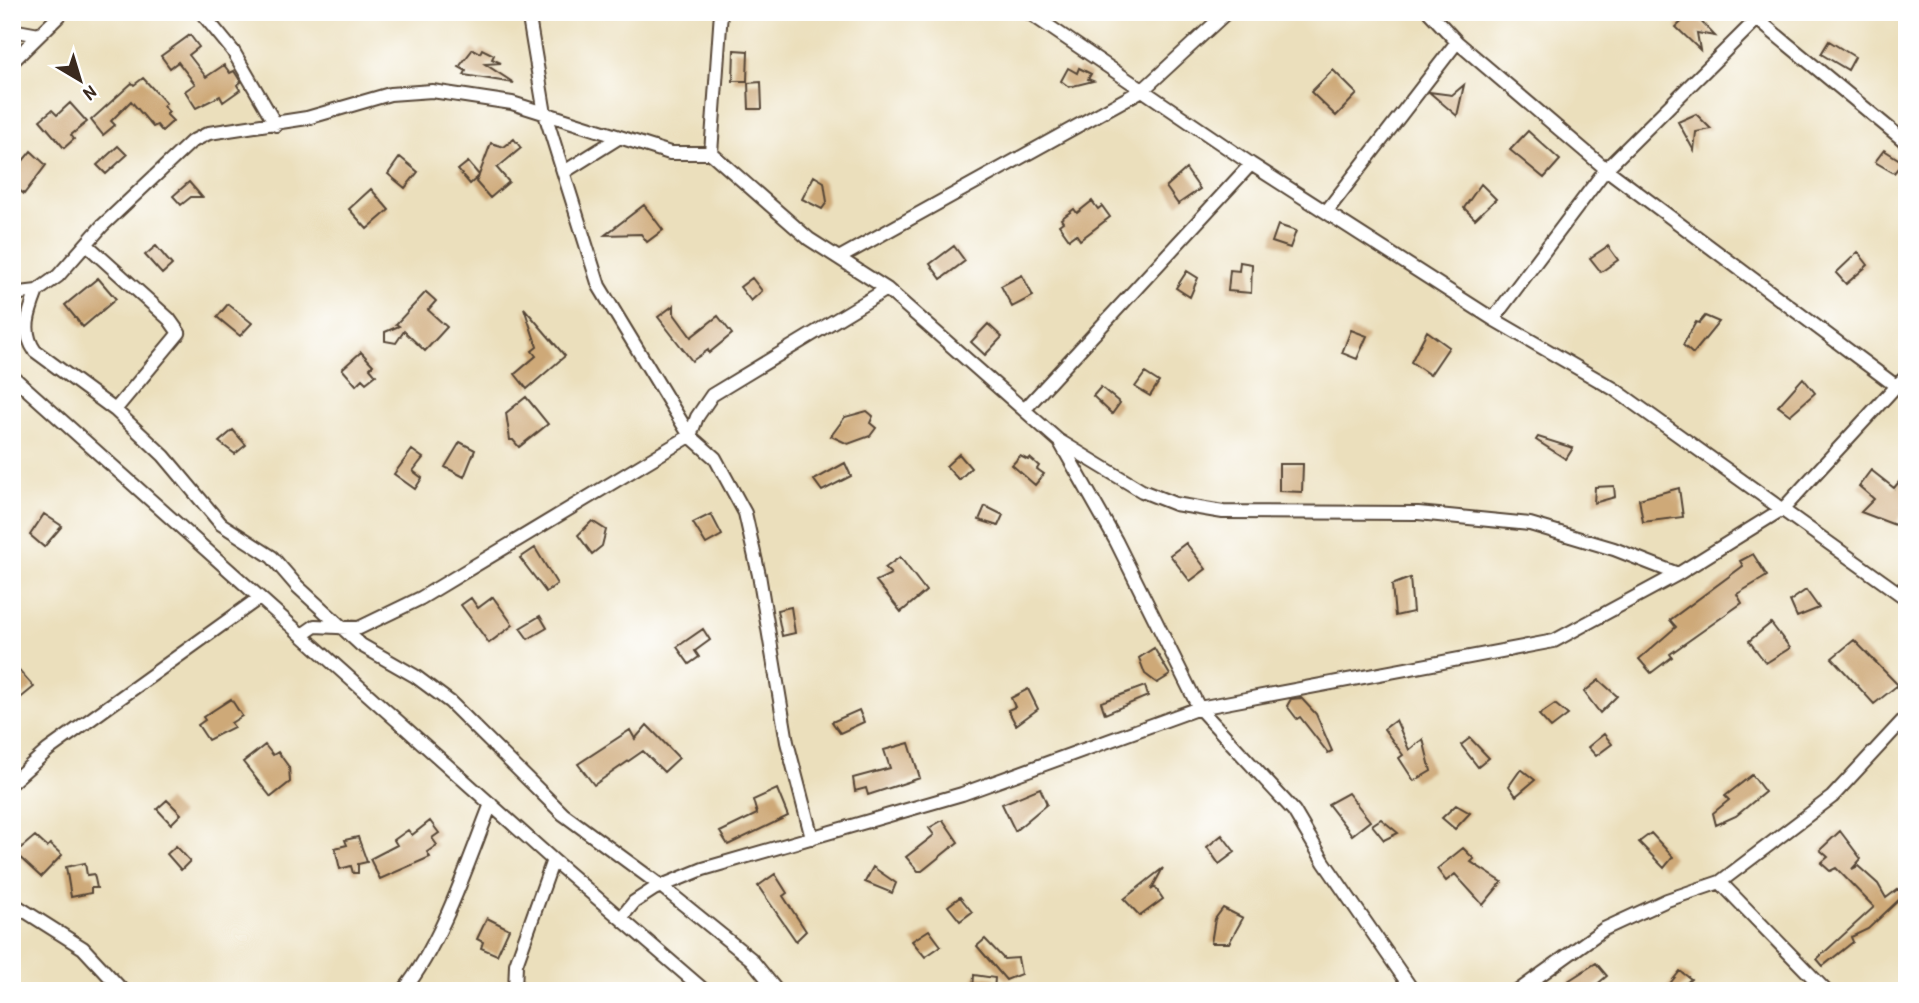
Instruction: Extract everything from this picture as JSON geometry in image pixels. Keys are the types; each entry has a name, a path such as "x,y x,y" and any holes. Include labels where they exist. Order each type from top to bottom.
{"street":[{"path":"12,62 63,12"},
{"path":"201,12 233,51 276,125"},
{"path":"528,12 545,114 600,286 690,436 715,458 745,513 759,575 787,742 811,838"},
{"path":"711,153 721,12"},
{"path":"1028,12 1251,164 1493,319 1614,390 1784,508 1907,599"},
{"path":"839,258 1144,89 1227,12"},
{"path":"1429,12 1457,41 1606,169 1896,386"},
{"path":"1493,319 1606,169 1760,16 1907,144"},
{"path":"12,30 39,35"},
{"path":"1326,212 1457,41"},
{"path":"12,294 37,291 58,276 102,226 191,142 209,133 276,125 390,93 432,91 512,103 670,153 711,153 809,239 887,289 1058,440 1142,491 1175,504 1223,512 1418,513 1530,524 1614,549 1678,574"},
{"path":"564,172 620,137"},
{"path":"1025,409 1251,164"},
{"path":"87,245 169,319 178,333 115,410"},
{"path":"302,635 315,626 359,628 421,598 690,436 697,417 712,395 887,289"},
{"path":"37,291 26,328 28,340 42,356 115,410 164,456 221,524 272,557 297,586 373,653 405,670 450,702 563,814 661,886 751,960 777,991"},
{"path":"12,376 553,860 705,991"},
{"path":"621,918 634,902 661,886 703,869 962,794 1199,708 1308,685 1535,647 1570,634 1678,574 1784,508 1907,376"},
{"path":"1058,440 1116,541 1199,708 1294,811 1329,870 1413,991"},
{"path":"12,782 48,750 259,598"},
{"path":"1518,991 1604,929 1667,900 1720,882 1832,797 1907,716"},
{"path":"403,991 415,976 454,896 491,804"},
{"path":"515,991 516,964 553,860"},
{"path":"1720,882 1826,991"},
{"path":"12,903 39,923 83,948 123,991"}],"building":[{"path":"1692,12 1715,36 1697,33 1700,50 1676,27"},
{"path":"190,35 199,47 189,55 206,77 224,65 230,73 234,71 241,82 237,85 240,90 223,102 220,96 196,108 185,91 195,84 178,62 170,68 161,56"},
{"path":"1829,41 1855,57 1848,70 1821,54"},
{"path":"473,49 480,53 482,49 494,55 492,59 501,63 485,64 514,83 464,75 466,71 459,67"},
{"path":"734,50 748,51 747,81 733,81"},
{"path":"1068,68 1077,73 1079,68 1091,74 1088,79 1093,81 1069,87 1061,81"},
{"path":"1333,70 1357,94 1336,116 1311,92"},
{"path":"143,78 166,103 163,106 169,112 166,114 173,121 162,131 157,125 153,127 131,101 111,121 115,125 103,135 91,120 132,83 134,85"},
{"path":"761,82 762,109 749,109 748,83"},
{"path":"1464,85 1457,116 1429,92 1452,95"},
{"path":"70,103 87,122 71,135 74,139 64,148 40,120 52,110 57,115"},
{"path":"1696,114 1711,129 1696,132 1694,151 1678,122"},
{"path":"1528,131 1560,160 1544,178 1510,150"},
{"path":"514,139 521,148 497,168 509,182 490,198 476,182 479,176 470,184 458,170 468,162 479,175 491,143 504,147"},
{"path":"118,146 127,155 106,174 97,165"},
{"path":"1884,150 1903,162 1894,173 1875,162"},
{"path":"31,151 46,165 24,194 12,184 12,174"},
{"path":"400,157 418,172 405,188 388,174"},
{"path":"1186,169 1200,189 1178,204 1166,187"},
{"path":"814,176 824,182 827,202 822,209 802,199"},
{"path":"189,182 202,197 191,197 181,205 173,196"},
{"path":"1481,184 1496,199 1475,219 1464,208"},
{"path":"371,189 389,210 367,229 349,209"},
{"path":"1092,201 1098,209 1102,206 1110,217 1080,240 1076,234 1069,239 1059,225 1063,222 1061,219 1074,209 1077,213"},
{"path":"644,205 663,230 647,242 641,234 605,235"},
{"path":"1278,225 1296,231 1290,248 1272,242"},
{"path":"156,246 172,265 162,274 145,255"},
{"path":"954,246 965,261 941,279 930,264"},
{"path":"1608,246 1618,260 1601,272 1590,258"},
{"path":"1858,252 1868,265 1846,284 1836,273"},
{"path":"1240,262 1252,264 1251,293 1228,291 1230,270 1239,271"},
{"path":"1187,271 1198,278 1190,297 1176,288"},
{"path":"1022,275 1033,296 1012,307 1001,286"},
{"path":"98,278 116,299 83,327 65,305"},
{"path":"752,278 762,291 751,301 740,287"},
{"path":"426,292 436,301 428,310 447,327 425,351 404,331 396,343 385,341 385,332 399,326 396,324"},
{"path":"228,304 252,323 240,336 217,317"},
{"path":"674,305 674,314 691,337 718,316 732,334 709,353 708,350 692,361 658,317"},
{"path":"524,308 565,356 527,389 515,374 536,356 532,351 537,347"},
{"path":"1705,316 1719,322 1693,354 1683,345 1696,322 1699,323"},
{"path":"988,324 1002,337 985,355 971,342"},
{"path":"1351,330 1367,336 1357,359 1342,353"},
{"path":"1427,331 1449,347 1430,375 1411,362"},
{"path":"361,352 373,365 370,368 376,375 366,383 362,379 356,385 342,369"},
{"path":"1145,373 1159,382 1150,396 1135,387"},
{"path":"1803,378 1815,393 1790,415 1778,406"},
{"path":"1101,387 1120,403 1112,414 1093,396"},
{"path":"526,397 548,424 519,447 510,440 506,413"},
{"path":"867,411 873,416 870,423 876,428 870,436 848,444 831,436 845,417"},
{"path":"233,430 246,445 235,454 219,442"},
{"path":"1538,437 1573,448 1566,459 1536,440"},
{"path":"460,442 475,450 464,477 445,467"},
{"path":"412,450 423,458 413,471 422,478 415,489 394,474"},
{"path":"959,454 971,468 959,480 946,466"},
{"path":"1020,456 1028,460 1030,458 1044,474 1035,485 1012,465"},
{"path":"845,463 851,476 822,491 814,480"},
{"path":"1279,464 1303,464 1302,492 1279,491"},
{"path":"1871,470 1894,488 1907,472 1907,507 1895,525 1861,512 1874,499 1859,486"},
{"path":"1614,486 1615,497 1594,503 1595,487"},
{"path":"1679,488 1683,517 1643,522 1639,499"},
{"path":"985,506 1003,515 998,526 979,520"},
{"path":"44,514 62,526 44,547 30,535"},
{"path":"711,514 722,535 706,544 693,523"},
{"path":"592,521 606,530 602,546 592,554 578,535"},
{"path":"1186,543 1206,569 1190,581 1170,555"},
{"path":"535,548 557,584 546,592 520,558"},
{"path":"1753,554 1767,576 1737,594 1742,603 1670,654 1672,657 1651,673 1639,659 1676,627 1670,620 1743,566 1740,561"},
{"path":"900,557 926,591 901,612 876,581 891,574 885,568"},
{"path":"1410,578 1413,612 1395,616 1392,585"},
{"path":"1806,590 1819,608 1797,617 1790,601"},
{"path":"493,597 513,625 489,643 461,605 471,598 478,608"},
{"path":"791,607 795,633 782,636 777,610"},
{"path":"540,616 547,628 528,639 520,628"},
{"path":"1771,623 1790,648 1766,663 1749,641"},
{"path":"703,629 710,640 695,651 699,657 689,664 677,647"},
{"path":"1854,640 1898,685 1874,704 1832,658"},
{"path":"1154,648 1170,675 1157,683 1145,674 1139,658"},
{"path":"12,662 34,687 12,705"},
{"path":"1599,680 1617,696 1600,713 1584,692"},
{"path":"1145,686 1148,696 1105,714 1101,702"},
{"path":"1028,689 1038,709 1016,725 1008,710 1015,707 1011,698"},
{"path":"1301,698 1316,714 1332,751 1328,753 1300,717 1297,719 1287,706 1291,699"},
{"path":"231,699 242,716 231,723 234,727 208,740 198,725 205,720 203,717"},
{"path":"1555,704 1568,715 1551,728 1539,715"},
{"path":"859,710 864,722 840,733 832,722"},
{"path":"1396,720 1409,750 1423,739 1431,771 1414,781 1399,758 1403,755 1384,729"},
{"path":"647,725 679,758 664,772 643,751 594,785 578,764 630,730 635,739"},
{"path":"1604,734 1612,744 1596,756 1588,747"},
{"path":"1470,738 1489,758 1478,767 1461,745"},
{"path":"909,743 920,778 868,795 866,788 855,791 853,778 890,768 884,750"},
{"path":"265,745 273,755 278,752 289,767 290,782 271,797 243,762"},
{"path":"1521,769 1535,780 1516,796 1509,786"},
{"path":"1752,775 1765,792 1736,816 1716,825 1713,813 1729,800 1725,796"},
{"path":"1040,788 1047,804 1015,831 1002,804"},
{"path":"777,789 788,816 728,845 720,832 757,814 753,800"},
{"path":"1348,793 1370,821 1352,835 1328,804"},
{"path":"167,800 181,814 171,824 157,809"},
{"path":"1456,805 1470,813 1455,829 1442,818"},
{"path":"1381,819 1398,833 1384,840 1372,825"},
{"path":"943,820 958,842 922,871 918,871 906,857 934,835 929,828"},
{"path":"430,821 439,833 432,838 437,845 427,852 430,857 380,879 370,859 397,845 394,840 408,830 412,835"},
{"path":"1840,831 1861,859 1852,869 1858,866 1878,884 1886,898 1898,889 1903,896 1868,929 1851,937 1853,942 1823,966 1817,959 1874,907 1836,868 1830,871 1821,863 1828,857 1820,850"},
{"path":"1651,833 1673,857 1664,868 1639,842"},
{"path":"1222,835 1235,852 1219,864 1207,847"},
{"path":"35,836 62,855 41,877 15,853"},
{"path":"358,837 367,862 358,864 358,873 353,873 351,866 340,869 335,848 347,845 345,840"},
{"path":"176,846 190,861 181,870 167,854"},
{"path":"1463,848 1474,859 1471,862 1502,882 1483,905 1455,874 1446,881 1437,869"},
{"path":"85,863 87,875 94,874 97,888 91,888 91,893 71,897 66,867"},
{"path":"873,867 896,883 892,893 865,882"},
{"path":"1163,868 1151,890 1155,887 1163,899 1140,916 1124,899"},
{"path":"775,874 787,893 783,896 806,931 796,941 758,886"},
{"path":"960,897 972,912 960,921 948,906"},
{"path":"1223,908 1243,918 1229,943 1211,943 1215,919"},
{"path":"487,918 509,929 497,955 481,948 483,942 477,939"},
{"path":"929,930 941,946 925,957 912,941"},
{"path":"985,939 1004,959 1018,958 1021,974 1006,980 977,946"},
{"path":"1596,963 1607,976 1589,991 1574,991 1568,981"},
{"path":"1680,971 1691,979 1677,991 1664,991"},
{"path":"974,975 995,978 994,991 973,991"}]}
